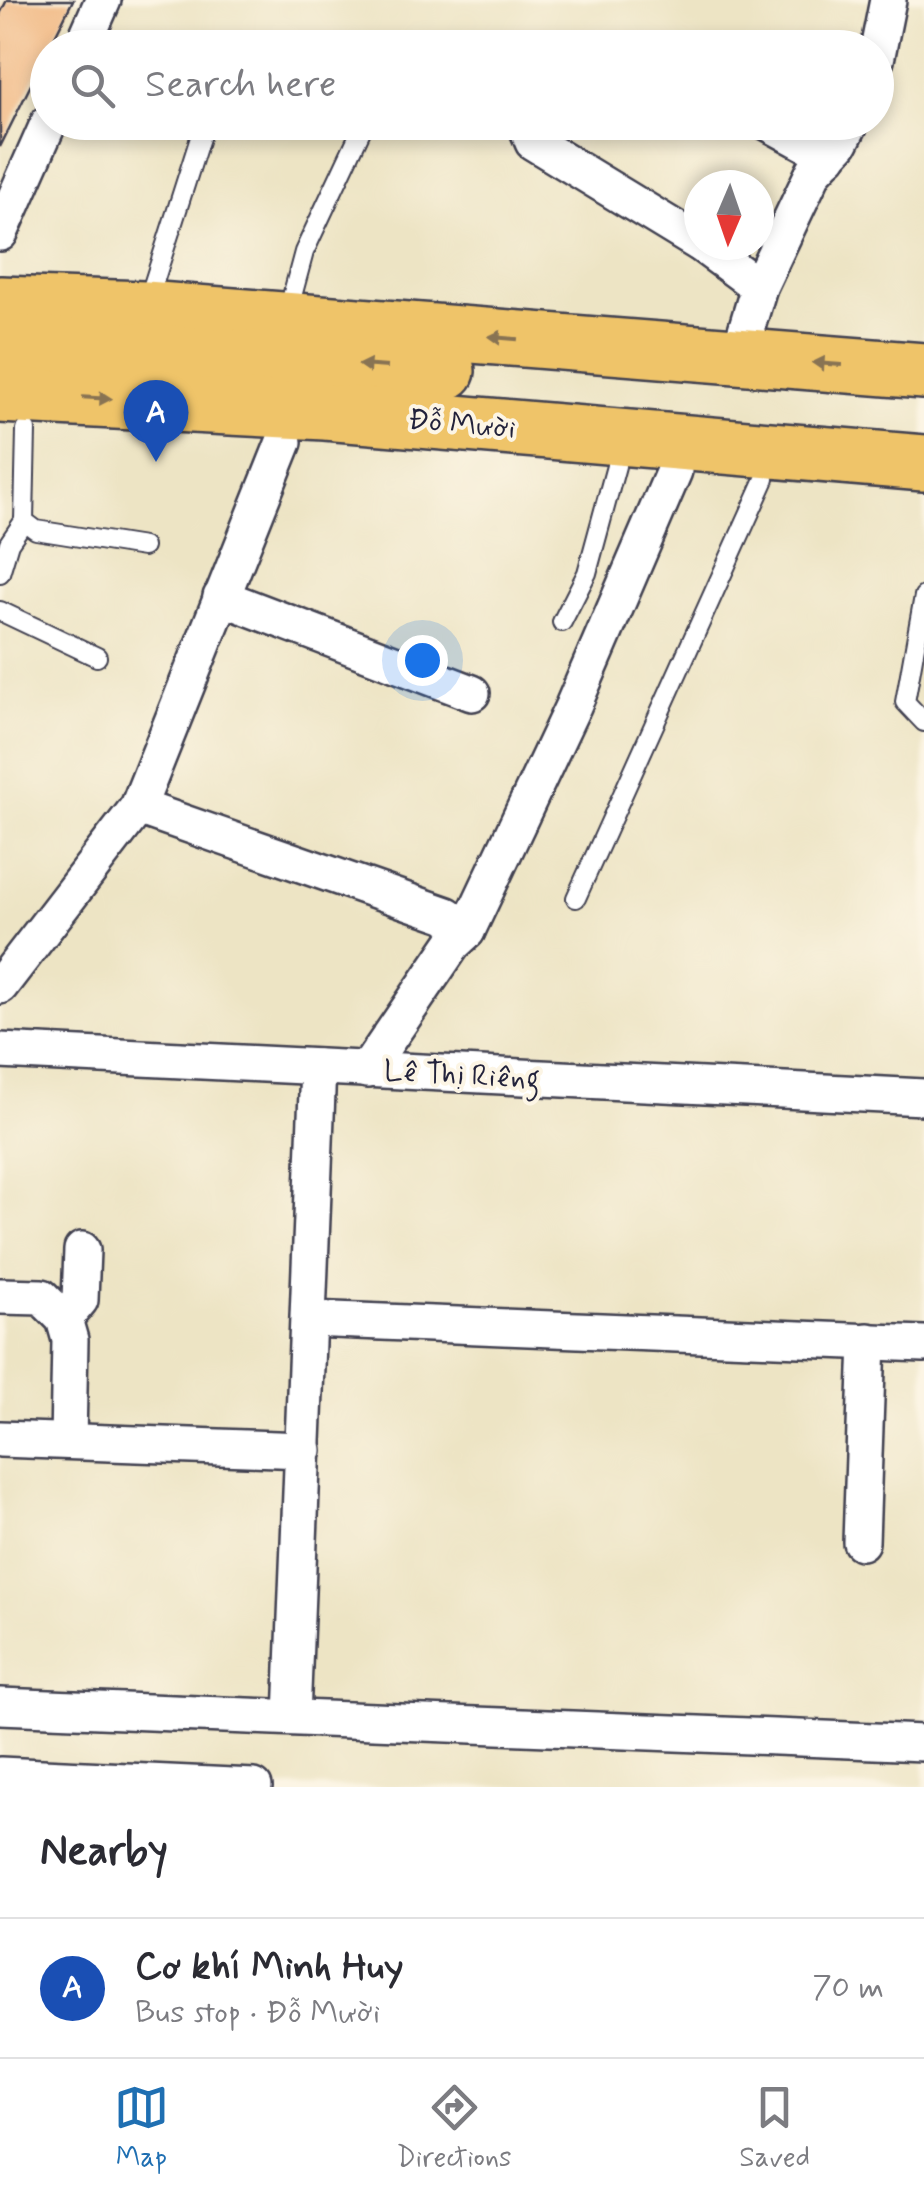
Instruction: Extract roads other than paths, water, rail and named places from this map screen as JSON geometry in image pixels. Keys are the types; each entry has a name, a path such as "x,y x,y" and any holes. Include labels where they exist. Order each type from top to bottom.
{"highway":[{"path":"0,304 146,309 924,371"},
{"name":"Đỗ Mười","path":"0,342 644,384 924,407"},
{"path":"644,384 738,357"},
{"name":"Đỗ Mười","path":"8,418 325,412 924,463"},
{"name":"Đỗ Mười","path":"8,418 924,492"}],"street":[{"path":"90,30 104,0"},
{"path":"882,30 888,0"},
{"path":"0,234 41,140"},
{"path":"533,140 684,234"},
{"path":"799,140 829,156"},
{"path":"738,357 760,287 814,171 839,140"},
{"path":"722,260 760,287"},
{"path":"0,986 138,807 284,442"},
{"path":"367,1070 453,944 467,932 573,706 674,471"},
{"path":"221,598 472,693"},
{"path":"138,807 447,915 467,932"},
{"name":"Lê Thị Riêng","path":"0,1051 924,1098"},
{"path":"292,1717 318,1067"},
{"path":"64,1319 80,1300 82,1250"},
{"path":"0,1296 42,1296 64,1319 70,1340 68,1441"},
{"path":"309,1319 924,1344"},
{"path":"861,1542 868,1342"},
{"path":"0,1439 304,1450"},
{"path":"0,1706 924,1743"},
{"path":"0,1775 254,1787"}],"lane":[{"path":"146,309 199,140"},
{"path":"286,320 304,252 356,140"},
{"path":"0,573 10,543 24,521 8,418"},
{"path":"562,622 586,573 616,466"},
{"path":"576,898 765,479"},
{"path":"24,521 36,530 143,547"},
{"path":"924,596 905,702 924,722"},
{"path":"0,611 97,658"}],"place":[{"name":"Cơ khí Minh Huy","path":"156,462"}]}
